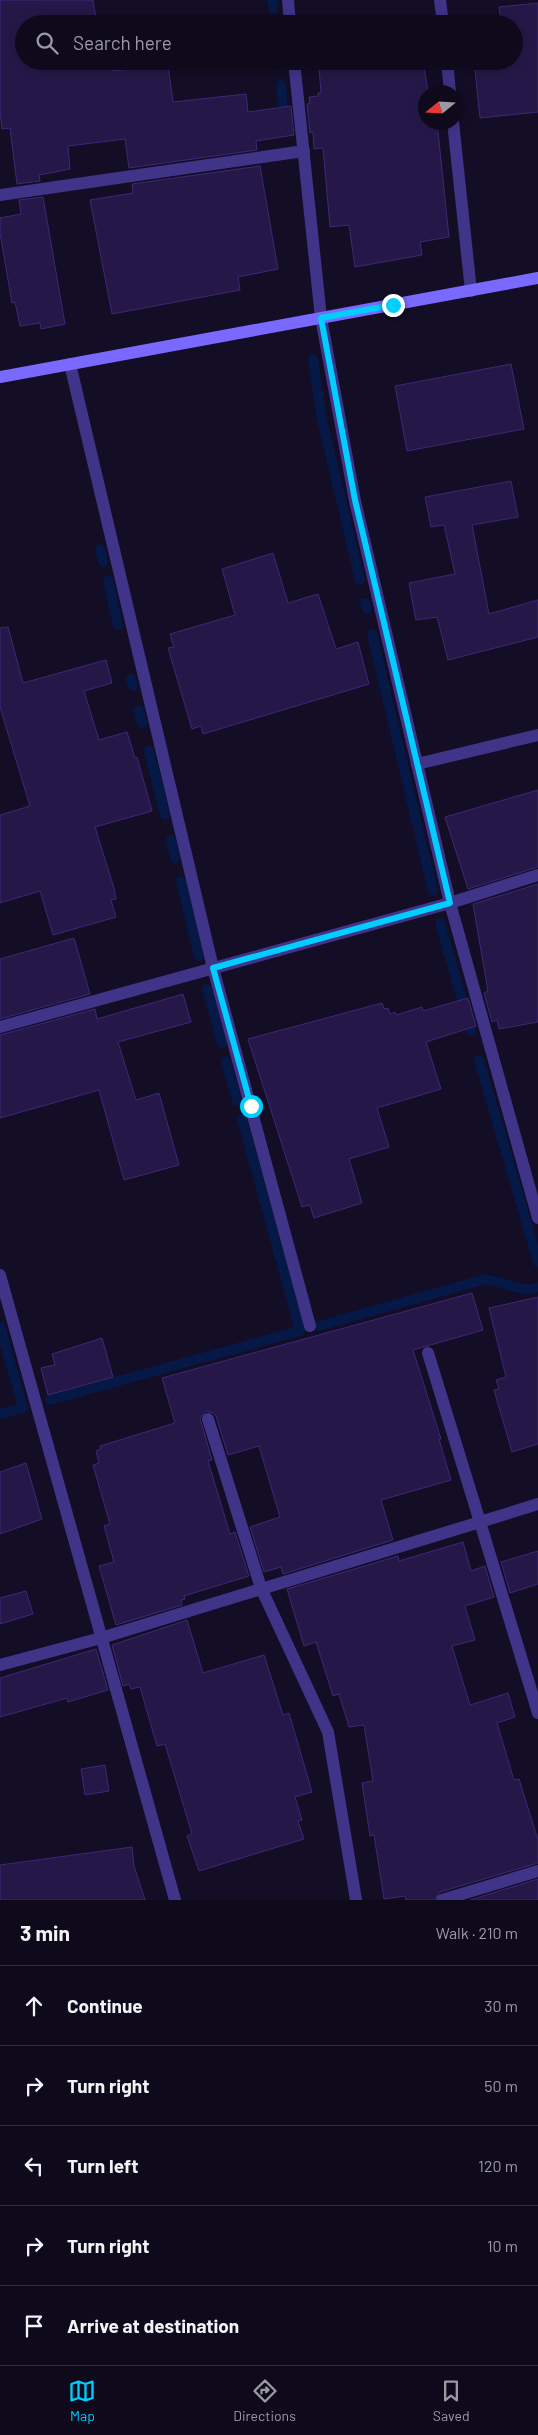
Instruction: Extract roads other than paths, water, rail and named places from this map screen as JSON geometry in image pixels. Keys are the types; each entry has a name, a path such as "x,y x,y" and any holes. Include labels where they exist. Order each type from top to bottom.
{"street":[{"path":"288,0 289,15"},
{"path":"440,0 441,15"},
{"path":"295,70 321,318 355,500 450,903 538,1218"},
{"path":"447,70 449,85"},
{"path":"454,130 471,290"},
{"path":"0,195 304,151"},
{"path":"0,377 538,278"},
{"path":"70,364 213,968 310,1326"},
{"path":"417,764 538,735"},
{"path":"0,1027 450,903 538,875"},
{"path":"0,1275 175,1900"},
{"path":"428,1353 538,1713"},
{"path":"208,1419 261,1588 328,1732 356,1900"},
{"path":"0,1665 101,1638 538,1504"},
{"path":"442,1900 538,1872"}],"waterway":[{"path":"272,0 273,9"},
{"path":"281,85 284,118"},
{"path":"313,359 322,420 360,580"},
{"path":"100,549 103,562"},
{"path":"108,581 118,625"},
{"path":"365,603 367,609"},
{"path":"372,634 433,891"},
{"path":"131,679 133,686"},
{"path":"139,710 142,723"},
{"path":"149,751 165,815"},
{"path":"171,840 175,858"},
{"path":"181,881 199,956"},
{"path":"440,923 471,1031"},
{"path":"207,989 222,1043"},
{"path":"479,1060 538,1262"},
{"path":"226,1061 237,1101"},
{"path":"242,1119 300,1331"},
{"path":"319,1326 486,1279 527,1290 538,1287"},
{"path":"0,1326 23,1408 0,1414"},
{"path":"50,1400 296,1332"}]}
